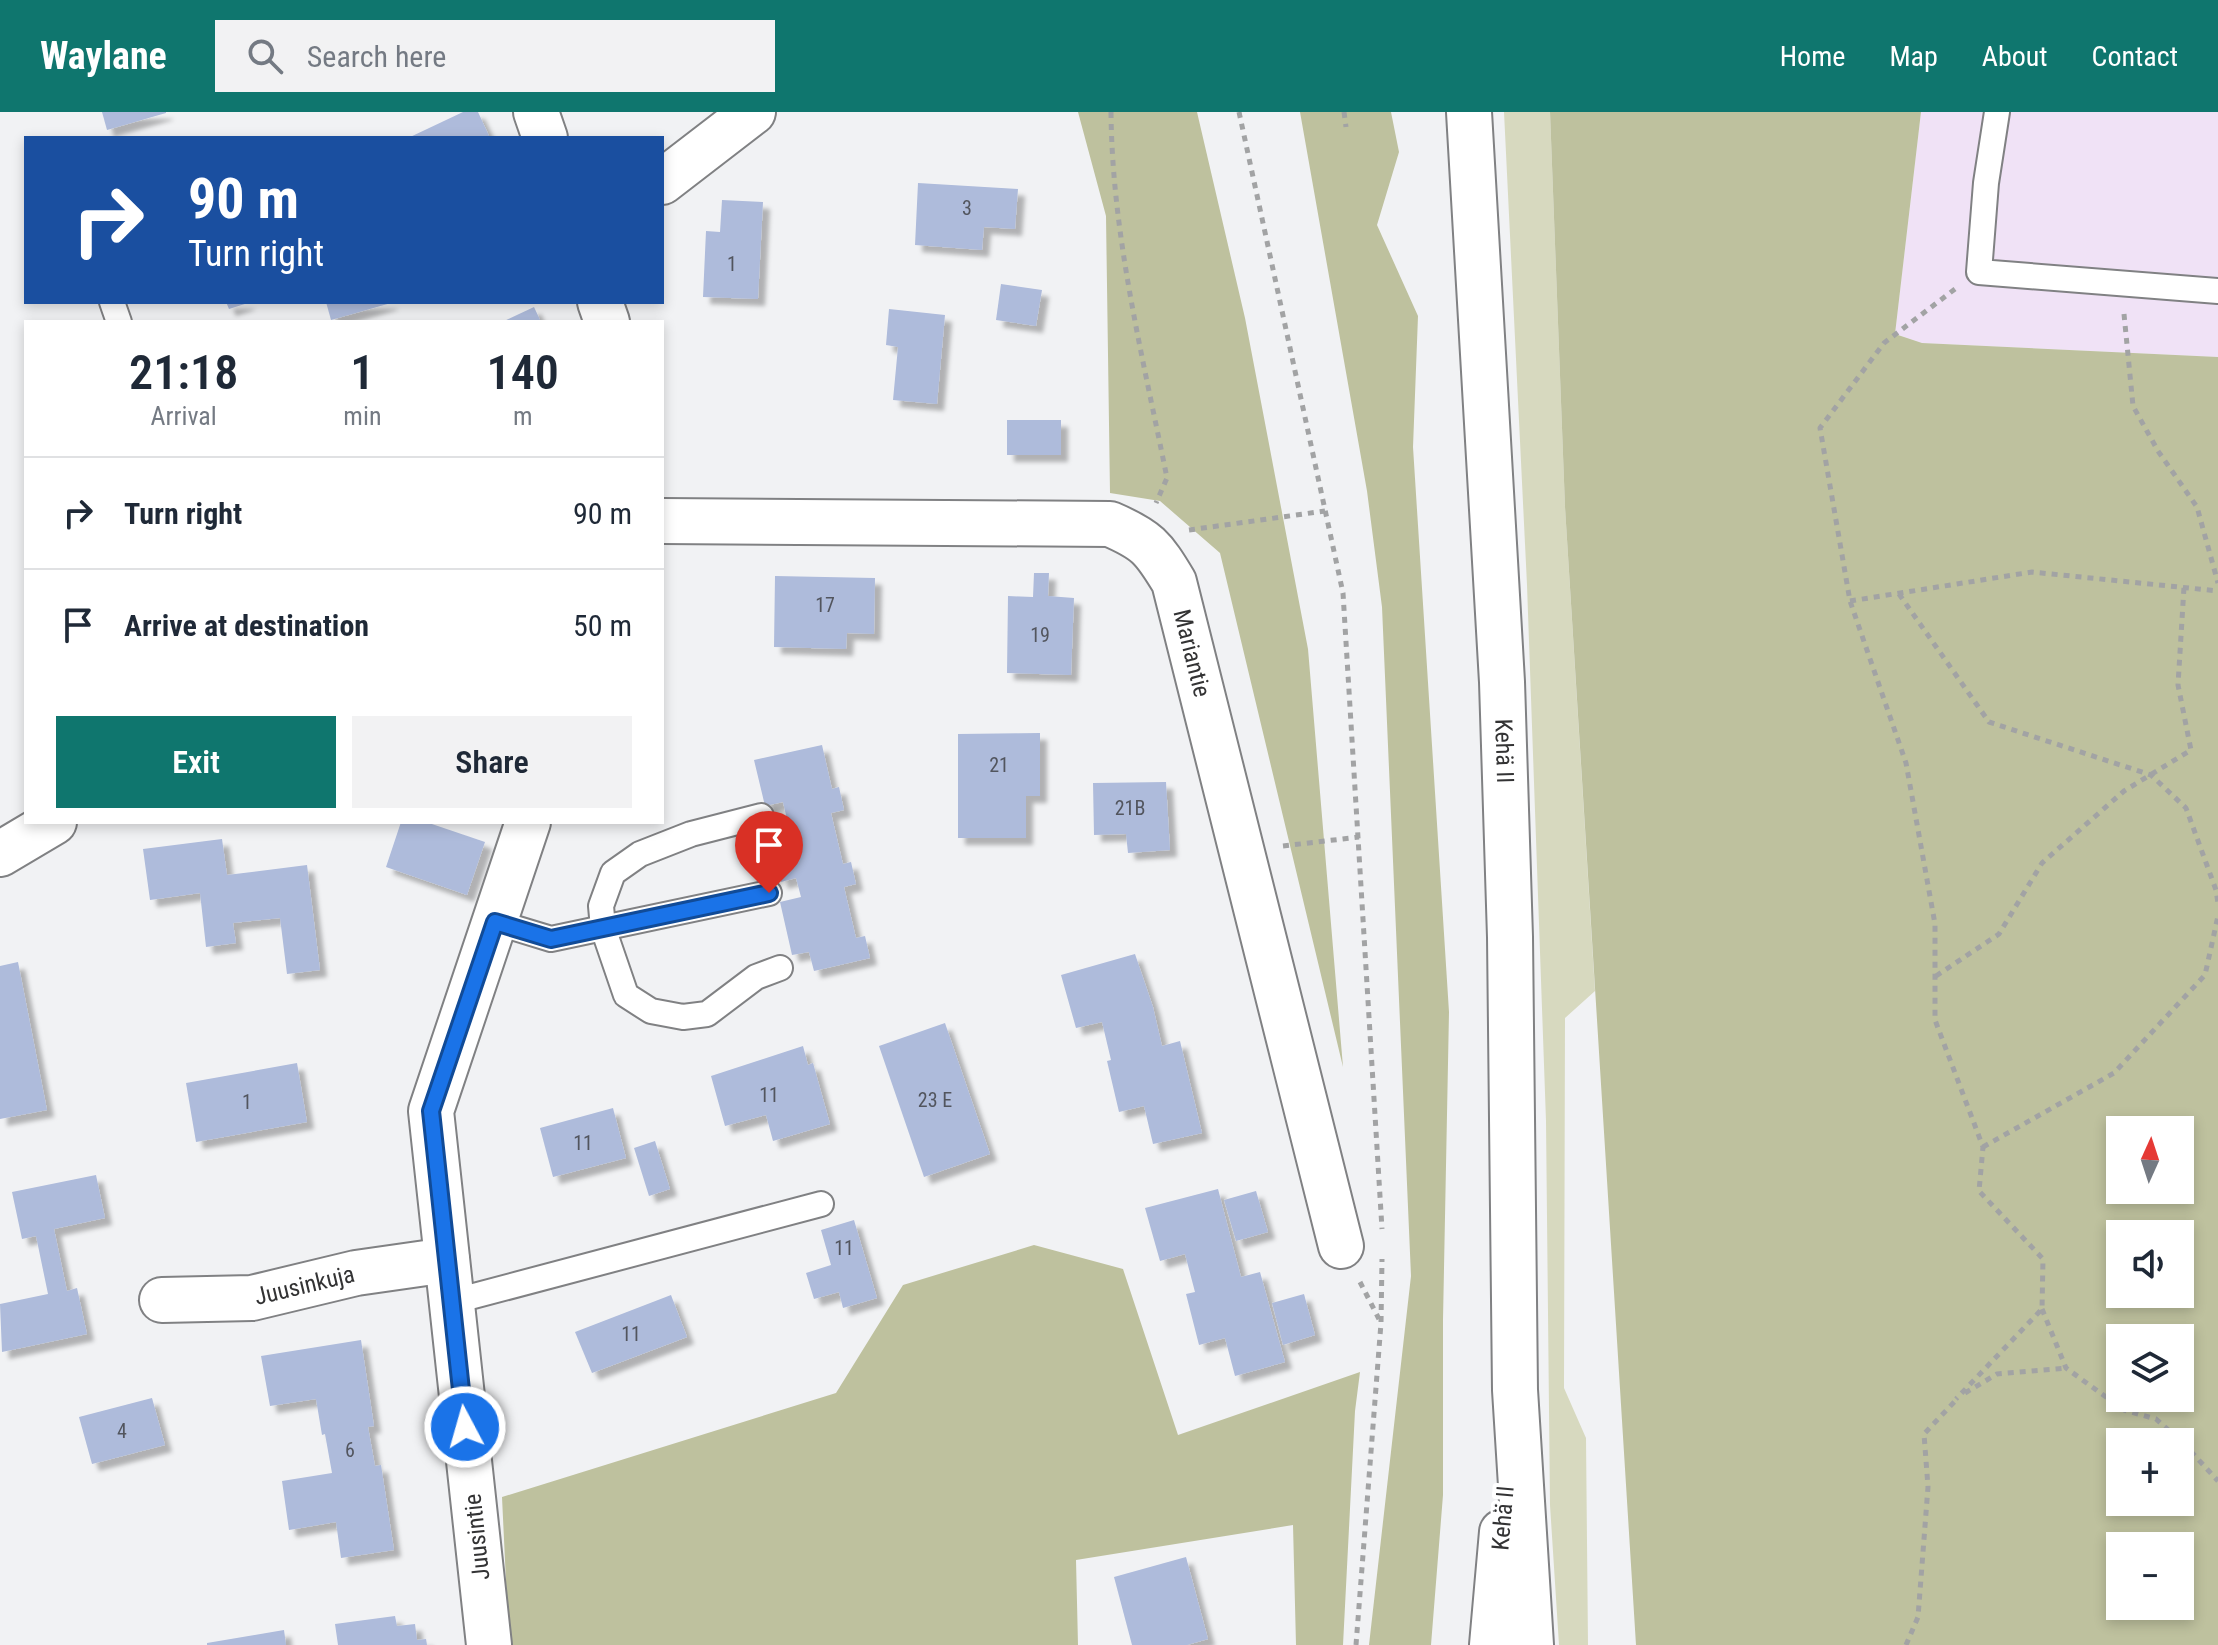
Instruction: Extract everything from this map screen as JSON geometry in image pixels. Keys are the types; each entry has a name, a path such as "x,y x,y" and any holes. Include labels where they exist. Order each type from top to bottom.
{"main road":[{"path":"536,112 544,136"},
{"path":"664,180 753,112"},
{"name":"Kehä II","path":"1469,112 1502,682 1510,953 1515,1390 1531,1645"},
{"path":"664,521 1110,524 1141,537"},
{"name":"Mariantie","path":"1141,537 1174,582 1368,1243"},
{"path":"0,854 51,824"},
{"name":"Juusintie","path":"489,1645 431,1111 527,824"},
{"name":"Juusinkuja","path":"162,1300 252,1298 356,1273 449,1281"},
{"name":"Kehä II","path":"1492,1645 1515,1390"}],"lane":[{"path":"1997,112 1986,183 1979,272 2218,291"},
{"path":"761,816 691,834 640,854 613,873 601,906 603,928 626,995 651,1011 683,1017 707,1014 756,977 780,968"},
{"path":"495,922 551,939 769,893"},
{"path":"449,1281 821,1204"}],"path":[{"path":"1111,112 1112,160 1132,303 1167,478 1141,537"},
{"path":"1239,112 1343,593 1383,1205 1368,1243 1381,1323 1356,1645"},
{"path":"1344,112 1346,127"},
{"path":"1979,272 1884,343 1820,428 1850,601 1906,763 1935,924 1935,1020 1983,1147 1979,1191 2043,1259 2042,1309 2066,1368 2124,1410 2156,1419 2218,1481"},
{"path":"2121,284 2133,406 2158,451 2197,507 2218,583"},
{"path":"1141,537 1325,511"},
{"path":"1850,601 2032,572 2218,591"},
{"path":"1935,976 1999,934 2042,863 2124,791 2191,750 2178,685 2184,587"},
{"path":"1899,594 1989,722 2151,775 2186,808 2218,903"},
{"path":"1274,847 1359,837"},
{"path":"1983,1147 2114,1073 2205,975 2218,916"},
{"path":"1906,1645 1918,1617 1928,1487 1924,1434 2042,1309"},
{"path":"1956,1399 1997,1374 2066,1368"}],"shaded area":[{"path":"1921,112 2218,112 2218,357 1922,343 1895,334"}],"green space":[{"path":"1078,112 1197,112 1245,318 1308,649 1343,1067 1220,553 1160,501 1110,493 1106,216"},
{"path":"1300,112 1391,112 1399,152 1377,225 1418,316 1413,447 1449,1012 1443,1495 1431,1645 1369,1645 1411,1276 1382,607 1367,491"},
{"path":"1504,112 1550,112 1565,507 1595,991 1565,1018 1564,1388 1586,1438 1588,1645 1559,1645 1550,1505 1546,1121 1527,585"},
{"path":"1550,112 1921,112 1895,334 1922,343 2218,357 2218,1645 1636,1645 1565,507"},
{"path":"1034,1245 1123,1269 1178,1435 1360,1372 1355,1411 1343,1645 1296,1645 1293,1525 1076,1560 1078,1645 509,1645 502,1497 836,1393 903,1285"}],"building":[{"path":"102,112 166,112 166,113 107,130"},
{"path":"463,112 478,112 489,136 412,136"},
{"path":"918,183 1018,189 1015,229 984,227 982,250 915,245"},
{"path":"722,200 763,202 758,299 703,297 706,231 720,232"},
{"path":"1001,284 1042,290 1036,326 996,320"},
{"path":"227,304 245,304 229,309"},
{"path":"327,304 387,304 331,320"},
{"path":"534,307 540,320 506,320"},
{"path":"889,309 945,315 937,404 893,400 898,347 886,345"},
{"path":"1007,420 1061,420 1061,455 1007,455"},
{"path":"1034,573 1049,573 1048,596 1074,598 1071,675 1007,673 1008,596 1033,597"},
{"path":"775,576 875,578 874,634 847,633 846,649 774,647"},
{"path":"1040,733 1040,796 1026,796 1026,838 958,838 958,734"},
{"path":"822,745 832,789 839,787 844,810 831,813 843,864 851,862 856,884 844,887 856,938 865,936 870,958 814,971 809,952 792,955 780,902 801,897 796,878 781,882 769,829 788,824 783,802 765,806 754,760"},
{"path":"1166,782 1170,850 1128,853 1126,834 1094,835 1093,783"},
{"path":"400,824 432,824 485,842 467,895 386,867"},
{"path":"222,839 227,875 307,865 320,970 287,974 280,918 233,923 236,943 206,947 200,893 150,900 143,849"},
{"path":"1135,954 1162,1046 1180,1041 1202,1133 1153,1144 1144,1106 1119,1112 1102,1022 1076,1028 1061,975"},
{"path":"18,962 47,1110 0,1119 0,966"},
{"path":"945,1023 990,1154 924,1177 879,1046"},
{"path":"803,1046 808,1065 813,1063 830,1124 773,1141 766,1115 725,1126 711,1076"},
{"path":"297,1063 307,1122 196,1142 186,1083"},
{"path":"613,1108 626,1158 553,1177 540,1128"},
{"path":"655,1141 670,1189 649,1196 634,1148"},
{"path":"96,1175 105,1218 54,1229 67,1291 77,1288 87,1334 2,1352 0,1304 48,1294 36,1236 22,1239 12,1192"},
{"path":"1218,1189 1241,1277 1260,1272 1285,1362 1235,1376 1225,1338 1199,1345 1186,1294 1195,1292 1185,1254 1160,1261 1145,1208"},
{"path":"1256,1191 1268,1232 1236,1241 1224,1200"},
{"path":"854,1220 877,1298 843,1308 839,1292 814,1299 806,1273 831,1265 821,1230"},
{"path":"1304,1294 1315,1335 1283,1345 1272,1303"},
{"path":"671,1295 687,1337 592,1373 575,1332"},
{"path":"361,1340 374,1426 368,1427 375,1466 381,1465 394,1550 341,1558 336,1522 289,1530 282,1481 332,1473 316,1399 270,1406 261,1356"},
{"path":"152,1398 165,1445 92,1464 79,1417"},
{"path":"1186,1557 1208,1639 1187,1645 1132,1645 1114,1577"},
{"path":"395,1616 397,1626 415,1624 417,1640 426,1639 427,1645 338,1645 335,1624"},
{"path":"284,1630 286,1645 207,1645 207,1643"}],"route":[{"path":"465,1427 431,1111 495,922 551,939 769,893"}]}
